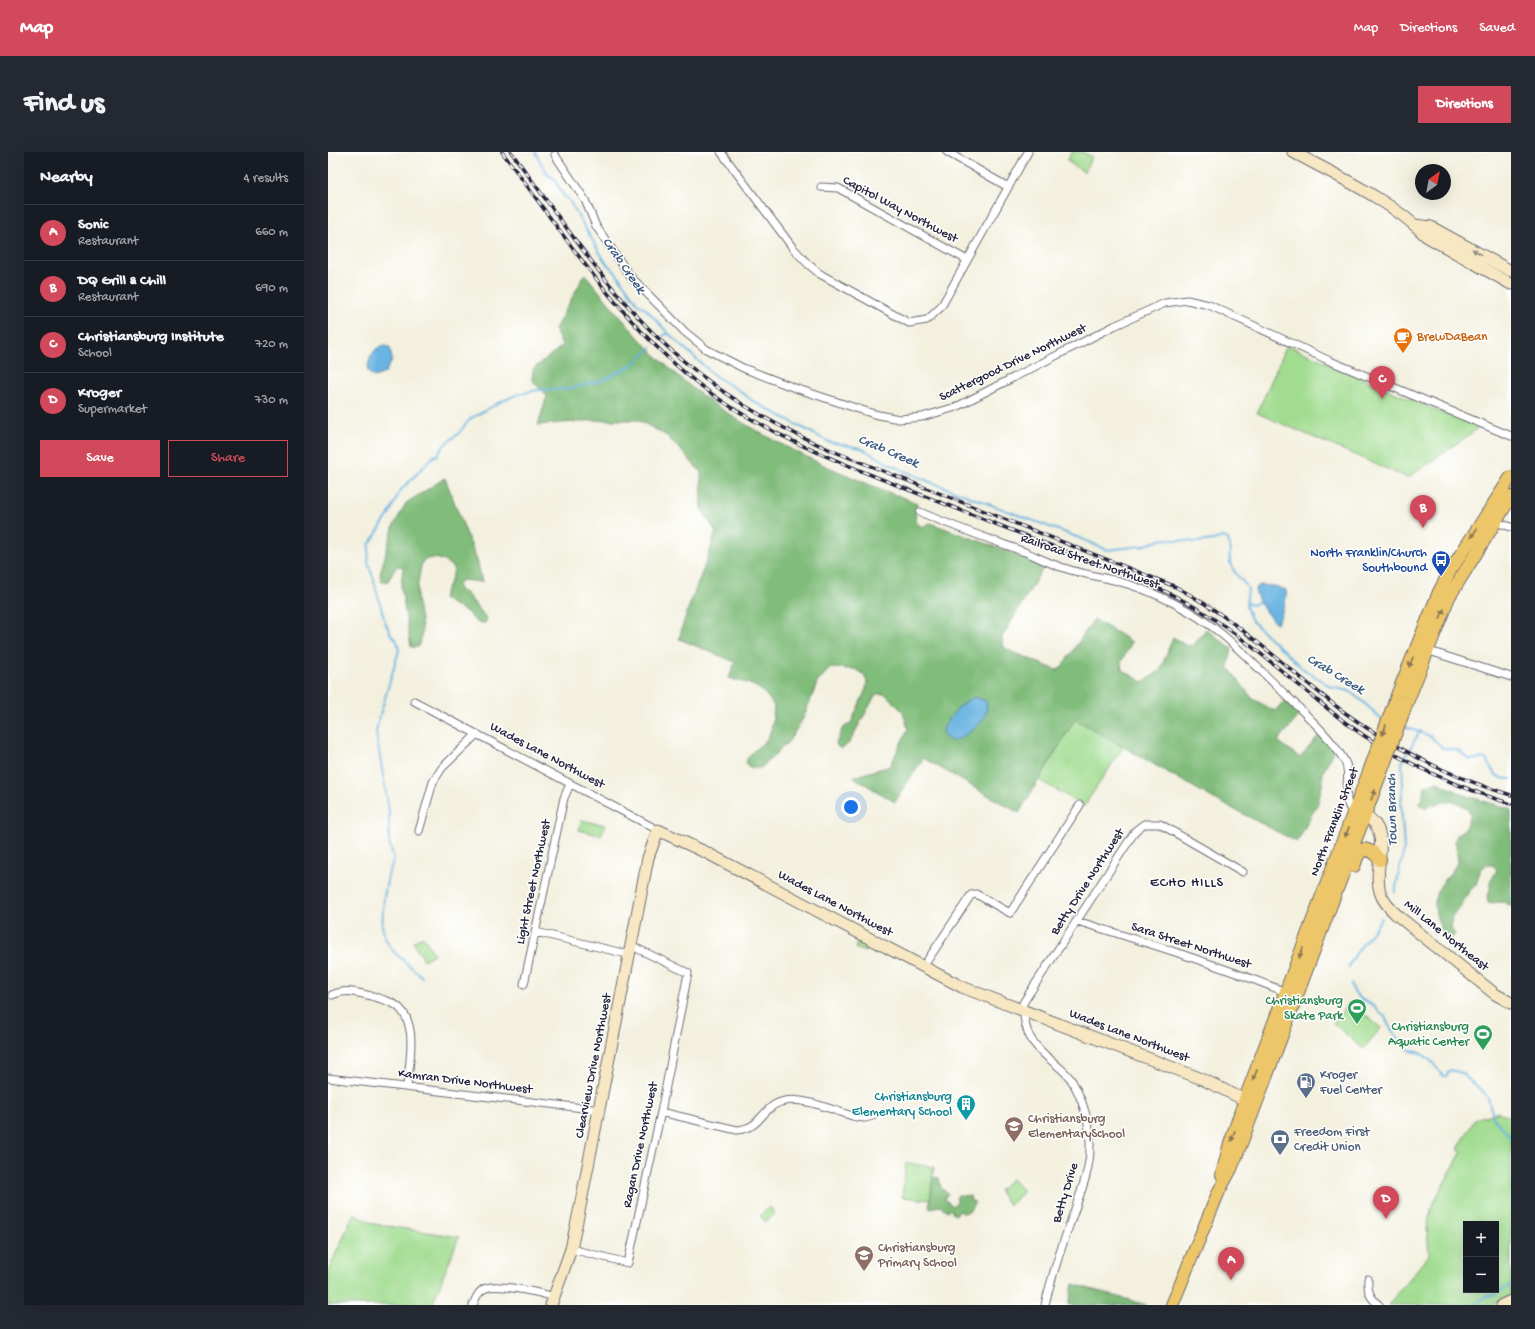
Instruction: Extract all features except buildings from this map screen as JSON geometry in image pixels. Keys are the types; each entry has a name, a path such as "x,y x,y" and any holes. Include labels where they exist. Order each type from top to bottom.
{"main road":[{"name":"North Franklin Street","path":"1172,1305 1219,1191 1229,1147 1250,1102 1422,649 1511,477"},
{"name":"North Franklin Street","path":"1490,519 1511,498"},
{"name":"North Franklin Street","path":"1291,994 1329,912 1360,814"},
{"path":"1329,912 1344,889 1360,852 1364,849 1368,850 1373,852 1380,860"}],"street":[{"path":"720,152 793,248 808,264 836,284 900,320 909,323 918,323 934,315 1028,152"},
{"path":"947,152 1008,187"},
{"path":"1294,152 1377,199 1415,225 1426,236 1511,284"},
{"name":"Scattergood Drive Northwest","path":"555,155 586,200 596,226 630,276 685,332 706,349 743,368 795,388 874,414 899,419 922,417 956,407 1114,326 1165,303 1187,300 1209,305 1330,361 1511,436"},
{"name":"Capitol Way Northwest","path":"821,187 838,188 967,260"},
{"path":"1415,225 1431,227 1511,271"},
{"name":"Railroad Street Northwest","path":"920,512 959,530 1025,552 1062,568 1118,581 1185,609 1210,626 1245,655 1338,749 1347,763 1349,776 1347,804 1360,814"},
{"path":"1490,519 1511,527"},
{"path":"1422,649 1511,677"},
{"name":"Wades Lane Northwest","path":"414,701 658,830 707,853 962,988 1202,1079 1250,1102"},
{"path":"419,831 433,782 442,768 477,734"},
{"name":"Light Street Northwest","path":"524,984 564,798 570,784"},
{"path":"922,967 971,895 976,894 1010,912 1080,804"},
{"name":"Mill Lane Northeast","path":"1360,814 1371,818 1381,836 1378,874 1380,891 1383,899 1392,911 1470,974 1511,1003"},
{"name":"Betty Drive Northwest","path":"1023,1010 1023,1003 1027,996 1136,830 1144,824 1160,824 1243,872"},
{"name":"Clearview Drive Northwest","path":"553,1301 570,1249 600,1110 648,858 658,830"},
{"name":"Sara Street Northwest","path":"1076,921 1161,947 1291,994"},
{"path":"536,932 631,950"},
{"name":"Ragan Drive Northwest","path":"570,1249 628,1263 661,1112 688,973 631,950"},
{"path":"332,994 341,991 351,991 390,1002 404,1013 409,1024 411,1037 407,1087"},
{"name":"Betty Drive","path":"1023,1010 1023,1021 1030,1038 1046,1056 1066,1073 1073,1082 1081,1102 1089,1133 1089,1164 1059,1256 1045,1305"},
{"name":"Kamran Drive Northwest","path":"328,1078 600,1110"},
{"path":"661,1112 737,1130 748,1129 755,1124 770,1108 779,1102 789,1099 800,1100 856,1117 865,1118 873,1116"},
{"path":"1368,1279 1369,1293 1372,1299 1379,1305"},
{"path":"473,1305 479,1293 491,1286 536,1291 553,1301"},
{"path":"1502,1305 1511,1301"}],"green space":[{"path":"1072,152 1083,152 1092,157 1084,172 1067,161"},
{"path":"585,274 647,347 670,369 696,391 755,430 853,478 917,503 915,514 917,523 922,527 930,523 1045,565 1002,637 1002,644 1006,649 1056,670 1061,668 1094,619 1132,642 1121,662 1122,670 1143,682 1160,671 1173,637 1185,645 1192,646 1206,629 1232,649 1228,667 1253,699 1275,711 1285,700 1300,715 1278,741 1300,758 1319,735 1334,749 1323,772 1322,786 1318,803 1297,842 1216,800 1075,719 1019,813 923,758 895,802 853,777 890,766 908,729 903,712 885,694 876,694 849,743 843,748 839,748 836,744 842,729 851,723 866,689 867,682 864,675 855,669 830,668 817,683 804,717 789,741 761,768 748,766 746,762 748,757 767,739 769,735 772,725 774,706 760,689 750,684 729,678 735,662 679,639 687,612 716,532 702,510 701,472 667,436 638,420 598,420 538,425 547,396 532,380 533,369 562,346 555,329"},
{"path":"1287,345 1423,405 1480,427 1408,478 1257,413"},
{"path":"445,478 478,563 482,582 462,580 458,584 459,590 466,593 487,619 485,623 476,622 467,612 443,599 454,569 439,559 431,558 422,562 417,592 422,627 421,640 418,647 411,647 401,588 403,567 397,566 388,581 382,582 380,574 394,525 406,503"},
{"path":"1075,719 1124,746 1084,806 1039,780"},
{"path":"1437,782 1467,796 1511,809 1511,906 1504,902 1488,903 1487,895 1490,891 1490,881 1497,870 1493,865 1485,865 1480,871 1476,885 1469,891 1460,908 1452,917 1451,928 1455,935 1448,940 1437,918 1435,911 1435,898 1439,888 1458,861 1455,840 1458,833 1464,830 1471,814 1461,805 1456,803 1439,803 1426,808 1420,804 1425,786"},
{"path":"581,820 605,825 601,836 579,830"},
{"path":"423,936 434,954 424,960 413,942"},
{"path":"859,938 869,943 865,952 855,948"},
{"name":"Christiansburg Skate Park","path":"1350,1002 1381,1028 1363,1049 1333,1023"},
{"path":"1499,1112 1511,1118 1511,1296 1490,1305 1388,1305 1429,1255 1427,1227 1432,1205 1462,1151 1458,1149 1475,1119"},
{"path":"906,1163 934,1167 930,1200 902,1197"},
{"path":"933,1177 939,1178 941,1188 948,1193 944,1199 953,1206 958,1200 956,1199 958,1195 970,1196 971,1201 975,1202 969,1212 963,1213 960,1211 955,1215 952,1213 952,1209 947,1211 941,1206 929,1208"},
{"path":"1012,1179 1024,1192 1009,1205 999,1190"},
{"path":"770,1207 775,1214 765,1222 760,1215"},
{"path":"354,1213 374,1224 459,1237 432,1305 328,1305 328,1271"},
{"path":"1073,1284 1147,1305 1069,1305"}],"water":[{"path":"384,345 390,348 392,360 385,373 374,377 368,372 370,360 374,352 380,346"},
{"path":"1260,585 1275,586 1286,590 1284,607 1277,623 1267,613 1257,597 1255,589"},
{"path":"975,697 986,701 987,708 982,721 971,732 951,741 944,736 943,729 960,706"}],"waterway":[{"name":"Crab Creek","path":"535,152 548,175 554,178 563,195 569,200 606,263 616,273 638,304 646,309 668,333 715,376 737,389 753,401 829,442 861,448 891,465 928,481 1082,539 1107,550 1142,546 1164,539 1196,542 1214,540 1223,537 1228,539 1231,566 1248,588 1246,607 1252,621 1302,668 1331,687 1349,691 1384,721"},
{"name":"Crab Creek","path":"663,336 668,333"},
{"path":"422,977 393,951 385,938 382,926 384,897 388,876 394,859 389,842 389,811 376,733 399,650 397,641 391,635 385,622 368,563 369,545 388,516 400,491 435,455 437,456 445,444 458,434 470,419 516,395 537,390 567,389 601,381 632,365 651,348"},
{"name":"Crab Creek","path":"1247,603 1253,605 1259,602"},
{"name":"Crab Creek","path":"1402,726 1430,736 1443,748 1459,751 1469,760 1483,758 1488,761 1491,769 1496,775 1502,778 1511,779"},
{"name":"Town Branch","path":"1395,892 1404,849 1401,802 1403,786 1402,762 1420,731"},
{"name":"Town Branch","path":"1349,968 1357,951 1382,918"},
{"name":"Town Branch","path":"1351,984 1354,992 1361,999 1372,1005 1385,1017 1389,1026 1403,1045 1411,1051 1418,1052 1425,1056 1443,1076 1446,1076 1450,1070 1462,1073 1482,1090 1488,1098 1494,1119 1505,1130 1511,1139"},
{"name":"Town Branch","path":"1472,1305 1511,1285"}],"railway":[{"path":"502,152 592,273 641,331 667,357 696,382 744,415 822,455 1139,580 1173,595 1205,614 1247,643 1326,708 1384,749 1446,780 1511,804"},
{"path":"511,152 590,260 633,312 680,358 734,399 793,433 835,452 1176,587 1220,614 1241,629 1341,710 1381,737 1401,749 1444,770 1488,788 1511,795"}],"place":[{"name":"BrewDaBean","path":"1403,354"},
{"name":"Christiansburg Institute","path":"1382,399"},
{"name":"DQ Grill & Chill","path":"1423,528"},
{"name":"North Franklin/Church Southbound","path":"1441,577"},
{"name":"Christiansburg Skate Park","path":"1357,1025"},
{"name":"Christiansburg Aquatic Center","path":"1483,1051"},
{"name":"Kroger Fuel Center","path":"1306,1099"},
{"name":"Christiansburg Elementary School","path":"966,1121"},
{"name":"Christiansburg ElementarySchool","path":"1014,1143"},
{"name":"Freedom First Credit Union","path":"1280,1156"},
{"name":"Kroger","path":"1386,1219"},
{"name":"Christiansburg Primary School","path":"864,1272"},
{"name":"Sonic","path":"1231,1280"}],"district":[{"name":"ECHO HILLS","path":"1187,883"}]}
